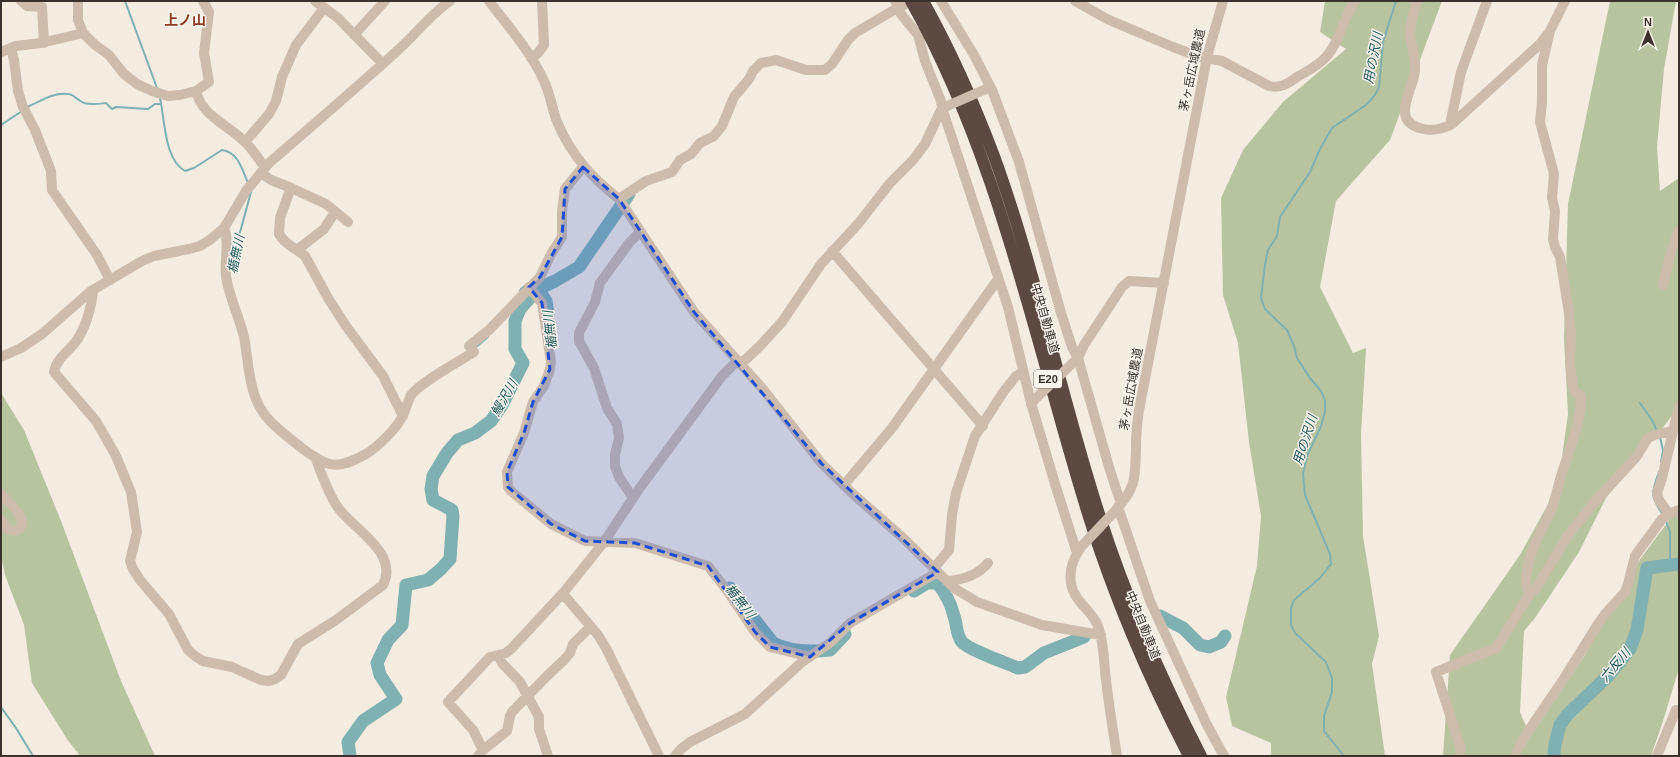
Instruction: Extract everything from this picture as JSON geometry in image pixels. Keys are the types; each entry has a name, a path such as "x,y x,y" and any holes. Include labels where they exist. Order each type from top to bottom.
{"highway":[{"name":"中央自動車道","path":"923,1 958,71 996,164 1013,214 1099,515 1122,583 1150,652 1175,706 1201,756"},
{"name":"中央自動車道","path":"902,4 928,32 948,75 983,160 1019,274 1089,519 1112,586 1140,656 1189,756"}],"street":[{"path":"21,1 27,6 42,7 44,43"},
{"path":"78,1 78,20 83,33 94,44 109,55 124,74 137,84 168,96 196,91 209,82 204,53 209,12 203,1"},
{"path":"315,1 338,18 383,64"},
{"path":"354,35 385,1"},
{"path":"1,357 21,348 42,334 93,290 142,261 154,256 200,246 224,228 246,191 263,170 383,64 415,35 440,8 450,1"},
{"path":"489,1 531,58 544,81 558,124 583,167 619,199 694,312 762,388 822,464 902,537 954,588 977,602 1035,623 1101,635"},
{"path":"531,58 538,53 544,45 542,1"},
{"path":"941,1 974,55 1019,162 1061,313 1072,347 1078,358 1119,507 1150,601 1206,723 1224,756"},
{"path":"1075,1 1115,22 1173,47 1197,56 1222,61 1270,86 1282,87 1326,58 1356,1"},
{"name":"茅ヶ岳広域農道","path":"1117,756 1106,682 1101,635 1094,619 1079,602 1073,592 1070,572 1078,551 1119,507 1132,488 1135,480 1136,431 1139,410 1207,57 1223,1"},
{"path":"1417,1 1410,32 1415,65 1415,76 1406,98 1405,111 1410,123 1416,127 1434,129 1450,125 1527,57 1550,31"},
{"path":"1450,125 1461,72 1487,1"},
{"path":"1531,592 1526,588 1530,557 1557,496 1563,470 1577,429 1581,406 1581,396 1576,393 1573,386 1570,363 1571,333 1569,313 1560,258 1554,247 1553,239 1555,211 1552,198 1554,174 1540,122 1542,102 1542,65 1550,31 1565,1"},
{"path":"902,4 901,14 918,36 925,61 941,101 1008,307 1031,403 1055,484 1078,551"},
{"path":"619,199 646,180 672,172 680,160 691,154 700,143 714,136 722,126 734,97 749,79 753,71 761,63 776,60 806,70 825,70 832,64 848,40 855,33 863,30 902,4"},
{"path":"245,142 269,114 276,101 282,77 296,45 324,8"},
{"path":"83,33 44,43 16,46 6,50 14,60 18,91 23,107 35,130 51,171 52,190 97,255 110,280"},
{"path":"590,627 573,644 570,653 564,660 510,716 507,731 481,753 473,730 448,702 490,657 506,653 511,649 564,592 604,542 633,498 722,376 759,347 777,328 795,305 821,264 858,224 890,183 913,160 925,144 943,107 988,88"},
{"path":"196,91 198,100 208,114 245,142 271,180 317,198 348,222"},
{"path":"224,228 226,234 225,268 227,282 244,336 252,389 256,400 266,416 282,432 316,459 334,466 343,465 367,453 392,431 403,416 411,396 439,373 472,350 469,346 488,330 540,277 551,254 562,237 562,210 565,189 583,167"},
{"path":"290,187 278,234 284,242 305,256 328,298 346,326 383,376 403,416"},
{"path":"297,250 324,228 335,212"},
{"path":"1663,286 1671,252 1679,230"},
{"path":"633,498 619,477 615,466 615,455 619,438 617,424 607,408 594,368 578,342 578,338 579,333 595,302 600,283 629,243 640,232"},
{"path":"832,251 983,426"},
{"path":"844,485 892,428 998,279"},
{"path":"1031,403 1078,358 1084,345 1122,287 1129,281 1164,283"},
{"path":"532,285 542,303 551,362 544,386 533,402 524,433 507,472 508,487 511,491 551,524 585,541 635,542 708,566 726,589 755,632 770,647 816,652"},
{"path":"93,290 90,309 79,336 56,364 54,372 96,421 115,454 131,492 137,532 130,562 133,569 140,580 169,614 188,650 203,661 232,667 261,680 269,681 275,679 281,675 298,644 336,620 383,585 386,579 386,562 366,535 338,509 316,459"},
{"path":"675,756 690,742 745,714 801,663 831,642 850,623 936,570 949,550 952,515 956,493 975,436 983,426 1004,391 1016,376 1023,372"},
{"path":"1666,516 1657,493 1679,406"},
{"path":"1459,756 1461,749 1436,672 1496,648 1531,592 1535,590 1543,579 1569,534 1593,504 1637,456 1648,438 1672,431"},
{"path":"1,494 21,516 21,527 18,530 13,531 7,529 1,520"},
{"path":"1515,756 1523,739 1566,677 1598,624 1625,592 1635,556 1666,516 1679,510"},
{"path":"947,581 964,579 972,576 984,569 988,563"},
{"path":"564,592 564,595 598,635 606,648 659,756"},
{"path":"498,655 502,663 520,682 527,697 540,717 539,729 548,756"},
{"path":"1657,756 1676,710 1679,710"}],"highlighted area":[{"path":"583,167 619,199 694,312 822,464 938,572 850,623 810,657 770,647 755,632 708,566 635,543 585,541 551,524 508,487 507,472 524,433 533,402 550,369 542,303 529,287 540,277 562,237 565,189"}],"green space":[{"path":"1325,1 1442,1 1390,140 1336,201 1320,287 1353,353 1366,348 1361,435 1363,536 1379,636 1372,664 1385,756 1271,756 1271,743 1232,726 1226,697 1257,566 1261,516 1249,442 1238,343 1223,295 1221,198 1243,150 1283,102 1346,49 1320,32"},
{"path":"1610,1 1676,1 1664,69 1657,147 1660,191 1679,178 1679,406 1662,429 1624,467 1605,500 1579,552 1535,618 1524,631 1520,712 1528,731 1583,658 1641,558 1679,507 1679,668 1651,756 1443,756 1450,655 1520,555 1558,486 1568,414 1564,339 1568,204"},
{"path":"1,393 24,430 61,521 121,681 155,756 80,756 67,739 32,683 24,625 5,575 1,556"}],"waterway":[{"name":"楯無川","path":"125,1 157,88"},
{"name":"用の沢川","path":"1344,756 1324,731 1324,716 1332,692 1332,678 1326,662 1295,633 1291,625 1291,608 1294,600 1320,578 1331,564 1330,554 1305,495 1303,474 1307,456 1321,426 1325,412 1325,400 1321,391 1310,378 1297,358 1294,346 1287,330 1265,309 1261,298 1268,250 1277,236 1280,217 1310,172 1320,149 1332,128 1366,105 1375,95 1379,87 1383,42 1396,1"},
{"path":"27,107 57,94 70,94 87,104 106,103 112,109 116,107 148,109 155,104 161,104"},
{"name":"楯無川","path":"160,98 166,138 173,158 178,165 185,171 194,168 222,150 227,151 239,162 248,183"},
{"path":"1,125 22,111"},
{"name":"楯無川","path":"230,269 251,192"},
{"name":"鰻沢川","path":"350,756 348,742 363,721 396,699 380,675 377,663 388,640 402,625 406,585 428,580 450,559 453,516 452,510 433,500 431,489 433,476 447,453 458,440 475,433 491,421 502,405 523,363 515,349 515,321 520,309 538,289 579,267 629,194"},
{"name":"楯無川","path":"520,291 526,285"},
{"name":"楯無川","path":"538,289 546,301 548,314"},
{"name":"楯無川","path":"475,348 488,337"},
{"path":"1640,403 1652,420 1657,431"},
{"path":"1660,437 1663,450 1661,462"},
{"path":"1659,472 1654,485 1653,494 1663,515"},
{"path":"1666,521 1670,532 1670,566"},
{"name":"六反川","path":"1554,756 1555,744 1560,725 1567,715 1610,674 1630,649 1637,630 1647,568 1679,564"},
{"name":"楯無川","path":"914,591 927,583 937,583 950,603 962,642 980,652 1018,668 1025,667 1044,653 1084,637"},
{"name":"楯無川","path":"730,588 773,643 780,646 801,651 830,650 845,634"},
{"name":"楯無川","path":"1160,616 1183,628 1200,645 1209,647 1221,642 1225,636"},
{"path":"1,707 33,756"}],"district":[{"name":"上ノ山","path":"185,20"}]}
